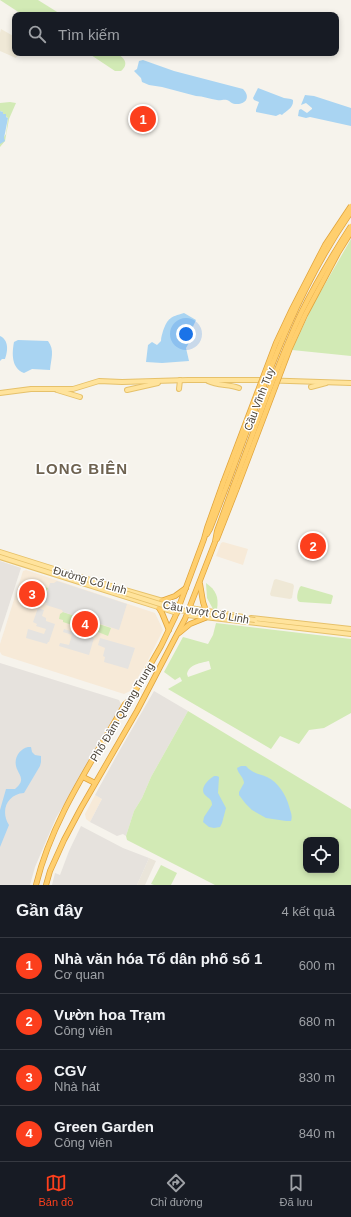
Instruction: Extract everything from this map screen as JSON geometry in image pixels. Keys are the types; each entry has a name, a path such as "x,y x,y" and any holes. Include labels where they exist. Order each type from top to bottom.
{"highway":[{"name":"Cầu Vĩnh Tuy","path":"204,539 210,529 223,483 276,343 325,245 351,206"},
{"name":"Cầu Vĩnh Tuy","path":"215,511 280,344 295,310 328,247 351,212"},
{"name":"Cầu Vĩnh Tuy","path":"225,515 286,347 301,313 331,257 351,226"},
{"name":"Cầu Vĩnh Tuy","path":"215,542 217,531 237,488 304,314 334,259 351,232"},
{"name":"Phố Đàm Quang Trung","path":"36,884 52,835 68,803 125,704 130,700 169,630 180,606 204,539"},
{"name":"Phố Đàm Quang Trung","path":"46,885 50,871 64,840 137,711 178,634 190,608 215,542"},
{"path":"200,582 206,611"},
{"path":"161,601 175,596 187,587"},
{"path":"159,608 169,630"},
{"path":"178,634 190,624 205,618"},
{"path":"83,777 95,783"}],"main road":[{"path":"179,389 180,380"},
{"path":"206,380 213,383 238,388"},
{"path":"0,394 22,388 73,389 99,382 206,380 351,383"},
{"path":"127,390 167,381"},
{"path":"311,387 330,382"},
{"path":"54,389 80,397"},
{"name":"Đường Cổ Linh","path":"0,552 180,606"},
{"name":"Đường Cổ Linh","path":"0,558 177,613"},
{"name":"Cầu vượt Cổ Linh","path":"99,582 112,589 179,610 272,623"},
{"name":"Cầu vượt Cổ Linh","path":"96,588 112,589"},
{"path":"159,608 161,601"},
{"path":"190,608 272,623 351,634"},
{"path":"205,618 206,611"},
{"path":"187,615 205,618 351,630"}],"shaded area":[{"path":"1,29 12,35 12,56 17,56 16,58 0,51"},
{"path":"223,542 248,549 243,565 216,556 221,543"},
{"path":"0,561 21,568 0,633"},
{"path":"26,570 155,613 163,630 130,691 124,694 2,655 0,652 0,644 23,571"},
{"path":"276,579 293,584 292,598 271,596 270,594 274,580"},
{"path":"57,581 127,604 119,630 46,605 47,603 44,602 50,583"},
{"path":"38,608 44,610 42,616 46,618 46,621 55,624 47,644 26,638 28,629 44,634 46,629 36,626 37,624 33,622"},
{"path":"64,629 94,638 89,655 59,646 60,643 69,645 72,635 63,632"},
{"path":"100,638 135,648 128,669 104,662 105,657 103,656 105,648 98,645"},
{"path":"0,663 119,700 122,706 56,818 35,867 30,885 0,885"},
{"path":"154,691 188,711 134,811 126,836 123,834 117,836 90,822 102,799 95,795"},
{"path":"95,795 102,799 90,822 86,819 85,814"},
{"path":"81,826 123,848 149,858 137,885 52,885 55,873 60,875"},
{"path":"149,858 156,861 145,885 137,885"}],"green space":[{"path":"0,0 38,0 57,12 18,12"},
{"path":"92,56 121,56 125,60 125,66 121,71 115,71"},
{"path":"0,103 16,103 9,119 5,141 0,147 0,143 6,134 8,118 3,114 3,112 0,111"},
{"path":"351,239 351,356 292,350 314,303"},
{"path":"310,538 318,539 318,555 307,553"},
{"path":"25,581 48,588 43,602 40,601 30,606 21,604 22,602 20,601 25,588 23,587"},
{"path":"206,583 216,594 218,601 217,609 213,609 207,598"},
{"path":"301,586 332,595 331,604 298,601 297,597"},
{"path":"63,612 111,628 108,636 85,626 84,629 63,622 63,620 59,619 60,614"},
{"path":"216,623 351,639 351,713 324,728 309,730 299,744 280,736 271,749 168,689 182,681 180,677 175,680 164,672 183,637 208,644 213,635","holes":["209,661 211,669 188,677 187,674 190,668 199,663"]},
{"path":"188,711 351,809 351,885 215,885 127,840 126,836 134,811 142,798 151,777"},
{"path":"161,865 177,873 171,885 151,884"}],"water":[{"path":"143,60 174,71 243,89 247,95 247,98 242,103 234,104 227,100 214,100 149,85 142,82 141,78 134,71 137,69 139,61"},
{"path":"258,88 284,98 291,99 293,100 293,103 282,115 280,114 276,116 256,112 259,102 253,98"},
{"path":"305,95 314,96 351,108 351,126 310,117 306,118 298,116 299,110 301,109 307,113 312,109 306,103 301,105"},
{"path":"0,111 3,112 3,114 6,114 6,117 8,118 4,138 5,141 0,144"},
{"path":"184,313 196,320 190,333 191,339 186,348 189,361 162,363 146,362 148,345 152,342 157,345 161,341 166,323 173,317"},
{"path":"0,336 5,340 7,353 5,359 0,361"},
{"path":"18,340 48,341 52,351 50,370 32,369 24,373 20,371 13,360 14,342"},
{"path":"28,747 31,747 32,752 35,755 41,756 40,766 24,793 13,796 7,804 5,814 9,825 0,847 0,810 6,789 15,789 19,786 21,777 16,766 16,760 20,752"},
{"path":"246,766 253,772 271,779 278,785 288,802 292,815 291,821 266,818 252,810 245,803 239,795 244,783 237,768"},
{"path":"214,776 219,777 218,793 226,808 220,827 214,828 209,827 203,822 204,817 212,803 211,800 205,795 203,790 207,781"}],"place":[{"name":"Nhà văn hóa Tổ dân phố số 1","path":"143,119"},
{"name":"Vườn hoa Trạm","path":"313,546"},
{"name":"CGV","path":"32,594"},
{"name":"Green Garden","path":"85,624"}],"district":[{"name":"LONG BIÊN","path":"82,468"}]}
